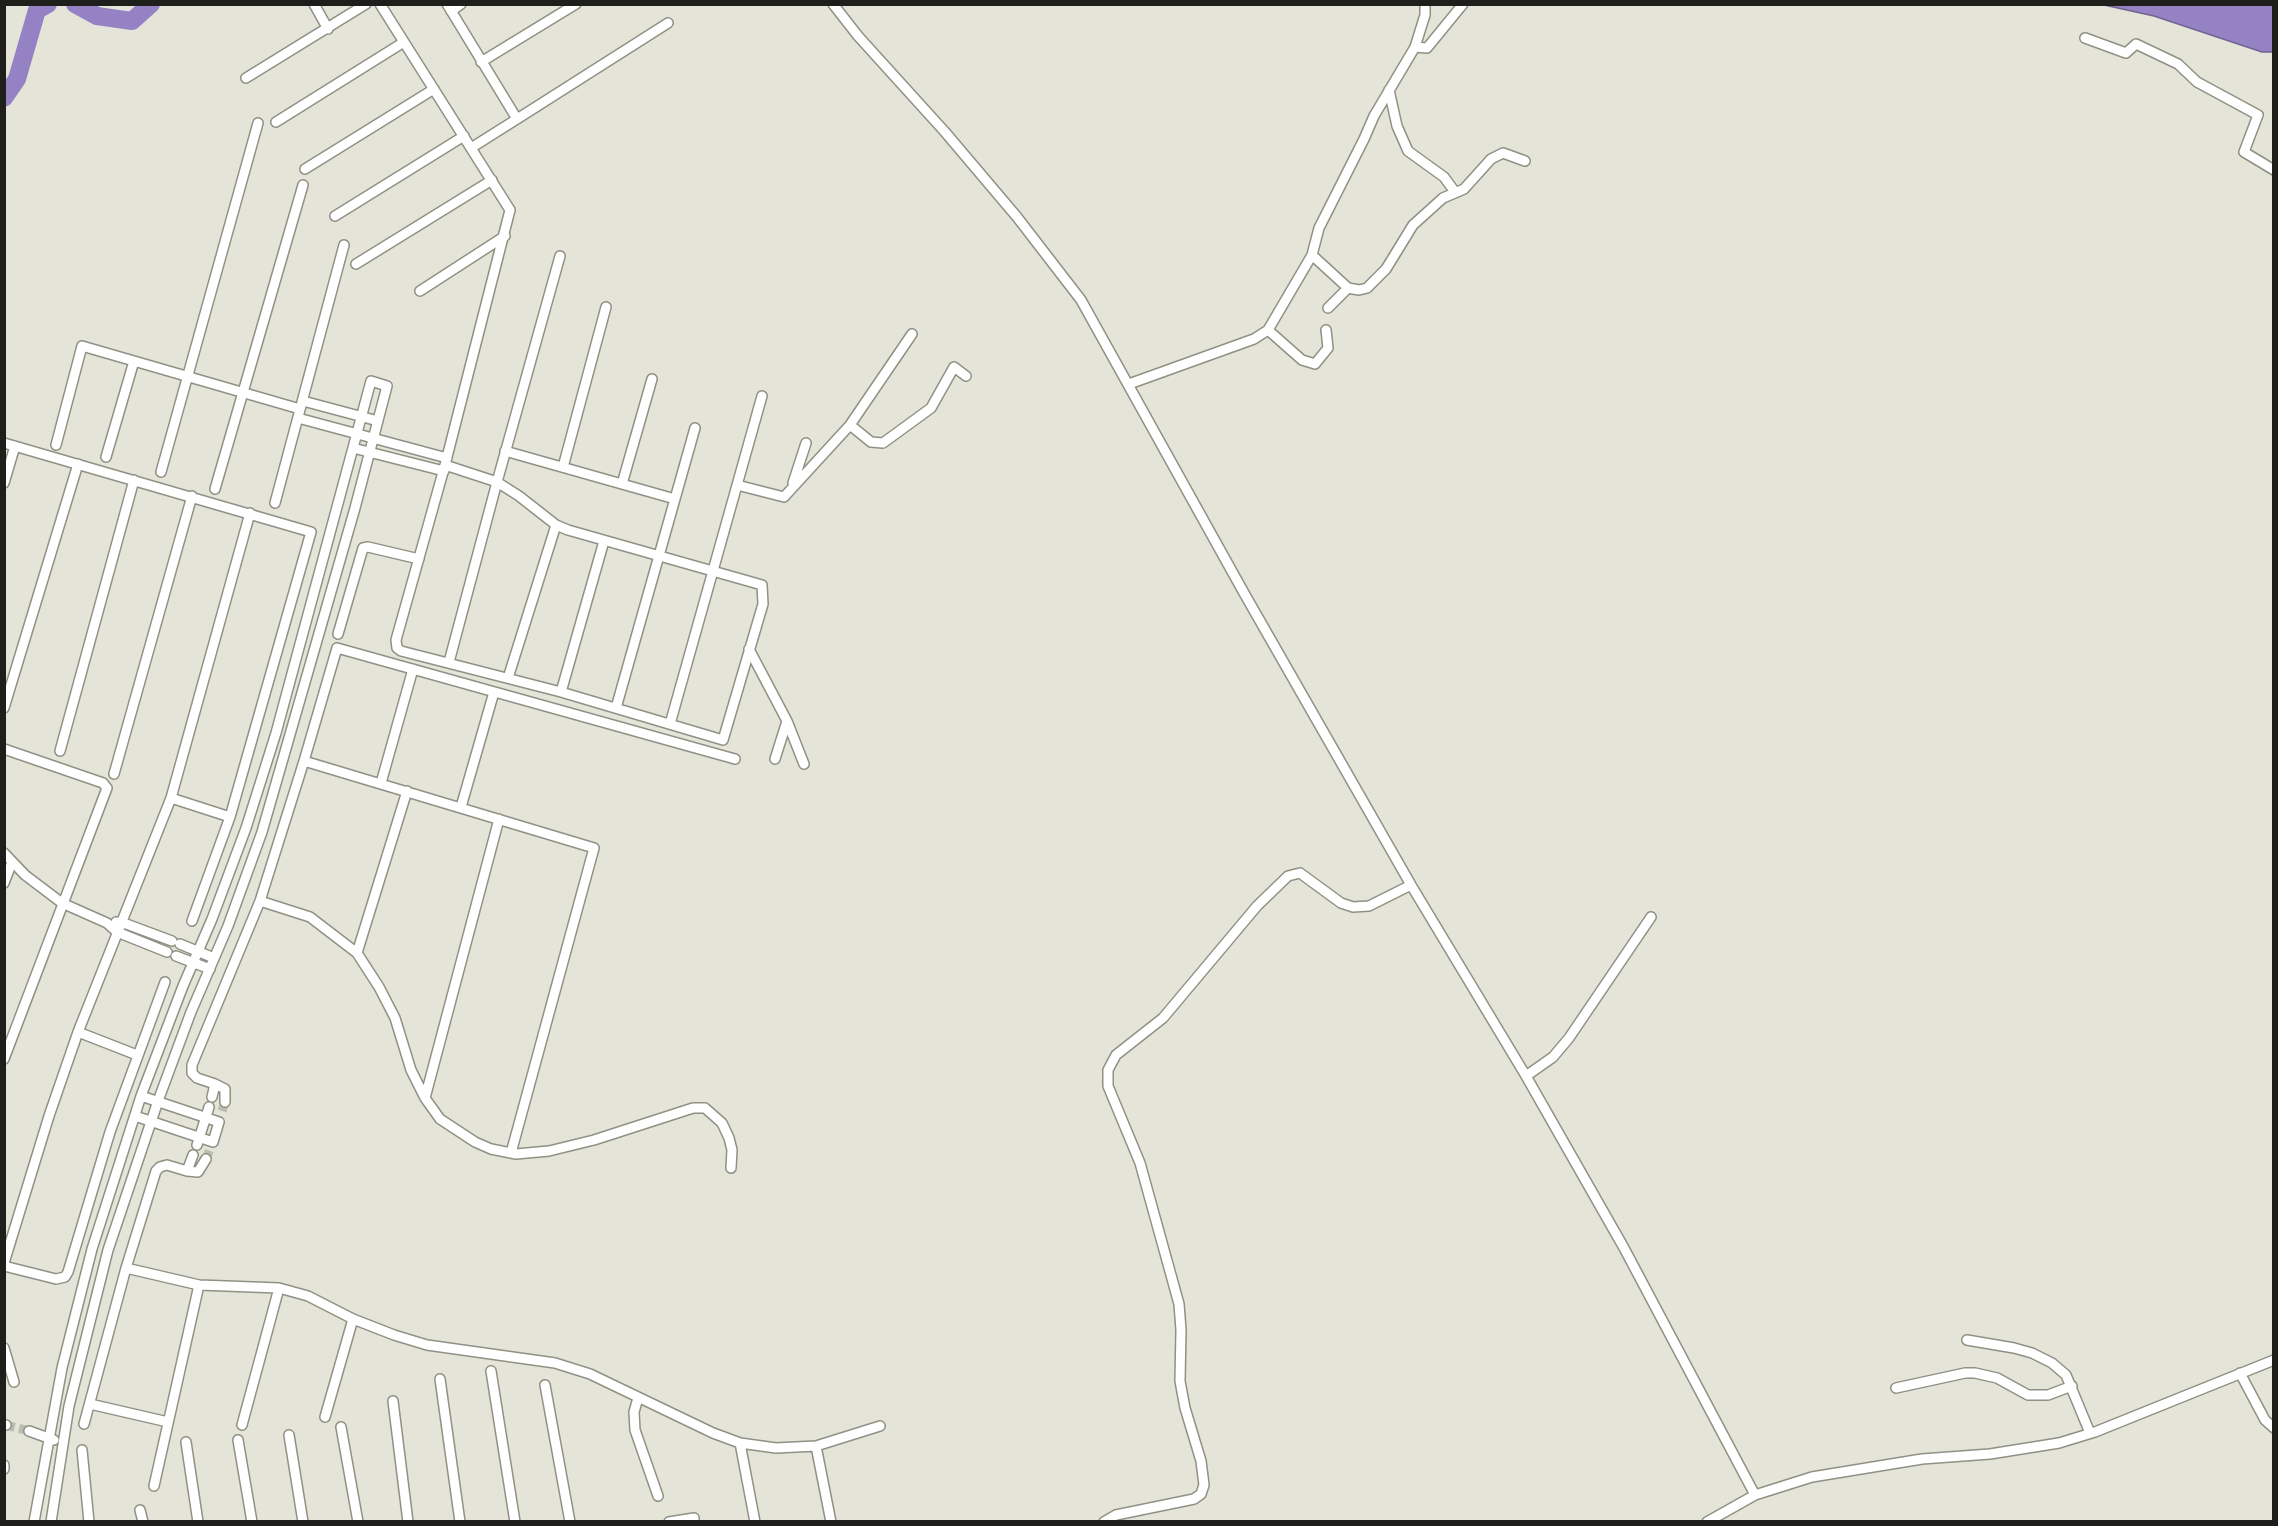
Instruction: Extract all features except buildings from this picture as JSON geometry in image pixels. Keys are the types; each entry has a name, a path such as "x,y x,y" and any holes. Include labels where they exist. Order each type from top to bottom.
{"street":[{"path":"314,4 328,29"},
{"path":"246,78 366,4"},
{"path":"57,445 82,346 189,375 300,409 357,435 373,439 445,465 496,482 556,525 604,541 762,585 763,604 723,740 561,692 401,651 396,645 445,465 510,210 380,4"},
{"path":"461,4 449,8 517,119"},
{"path":"481,62 576,4"},
{"path":"833,4 858,36 945,132 1081,300 1244,593 1411,885 1526,1076 1624,1248 1755,1495"},
{"path":"1129,384 1254,339 1268,330 1312,255 1319,228 1374,116 1415,47 1425,15 1425,4"},
{"path":"1415,47 1427,48 1463,4"},
{"path":"471,148 668,23"},
{"path":"2085,38 2126,53 2136,44 2178,64 2197,81 2259,115 2244,152 2274,170"},
{"path":"276,122 404,42"},
{"path":"305,170 434,89"},
{"path":"1389,90 1397,126 1408,152 1444,177 1455,192"},
{"path":"161,472 258,123"},
{"path":"335,216 464,136"},
{"path":"1312,255 1348,288 1359,290 1367,288 1386,269 1413,225 1443,198 1464,189 1491,159 1503,153 1525,161"},
{"path":"356,264 492,180"},
{"path":"215,489 303,185"},
{"path":"420,291 505,236"},
{"path":"275,503 344,245"},
{"path":"449,662 496,482 560,256"},
{"path":"1328,308 1348,288"},
{"path":"562,467 606,308"},
{"path":"1268,330 1302,360 1315,364 1328,348 1326,330"},
{"path":"737,485 784,496 850,425 912,334"},
{"path":"106,457 134,361"},
{"path":"850,425 871,442 883,443 931,408 954,367 966,376"},
{"path":"622,484 652,379"},
{"path":"34,1521 62,1368 92,1249 141,1096 246,828 297,654 371,381 387,386 346,543 262,832 158,1101 108,1250 76,1372 62,1443 51,1521"},
{"path":"670,724 762,396"},
{"path":"300,409 378,421"},
{"path":"616,708 695,428"},
{"path":"4,443 311,532 230,817 192,921"},
{"path":"792,489 806,443"},
{"path":"4,483 15,446"},
{"path":"353,448 369,453 445,465"},
{"path":"505,451 675,499"},
{"path":"4,708 78,464"},
{"path":"60,751 134,480"},
{"path":"114,774 192,496"},
{"path":"165,982 110,1132 68,1272 65,1277 56,1279 4,1264 49,1116 78,1032 171,798 250,513"},
{"path":"508,678 556,525"},
{"path":"329,537 346,543"},
{"path":"561,692 604,541"},
{"path":"338,634 363,548 368,547 419,559"},
{"path":"135,1116 211,1145 224,1106 225,1089 197,1078 192,1073 192,1065 260,901 337,648 735,759"},
{"path":"749,649 787,721 804,764"},
{"path":"297,654 313,658"},
{"path":"381,783 413,669"},
{"path":"461,807 494,692"},
{"path":"775,759 787,721"},
{"path":"4,749 103,783 107,788 4,1059"},
{"path":"304,762 594,848 511,1153"},
{"path":"357,953 407,791"},
{"path":"171,798 230,817"},
{"path":"425,1098 499,819"},
{"path":"246,828 262,832"},
{"path":"4,853 30,879 62,903 107,923 117,932 210,969"},
{"path":"4,883 12,862"},
{"path":"1104,1521 1116,1515 1194,1499 1201,1494 1204,1485 1201,1461 1185,1408 1180,1382 1179,1304 1140,1163 1108,1086 1108,1070 1116,1055 1171,1010 1257,906 1288,876 1300,873 1341,903 1353,908 1369,906 1411,885"},
{"path":"260,901 310,917 357,953 379,987 395,1018 411,1070 425,1098 440,1119 459,1133 491,1149 511,1153 549,1151 594,1140 693,1108 705,1108 722,1123 729,1138 732,1150 731,1168"},
{"path":"1526,1076 1545,1065 1569,1038 1651,916"},
{"path":"107,923 121,922 214,958"},
{"path":"168,953 172,941"},
{"path":"78,1032 137,1055"},
{"path":"198,1141 211,1102 214,1084"},
{"path":"141,1096 219,1122"},
{"path":"187,1171 193,1155"},
{"path":"84,1424 126,1268 156,1171 160,1167 167,1166 198,1172 206,1159"},
{"path":"126,1268 199,1285 279,1288 308,1296 353,1319 428,1346 555,1363 590,1374 740,1443 776,1448 816,1446 880,1426"},
{"path":"154,1486 199,1285"},
{"path":"242,1425 279,1288"},
{"path":"325,1417 353,1319"},
{"path":"1967,1340 2032,1353 2052,1363 2066,1374 2091,1433"},
{"path":"4,1348 14,1382"},
{"path":"1707,1521 1755,1495 1812,1477 1922,1460 1990,1454 2059,1443 2091,1433 2274,1360"},
{"path":"491,1371 515,1521"},
{"path":"1896,1388 1975,1372 1997,1378 2028,1395 2048,1395 2072,1386"},
{"path":"2240,1373 2265,1420 2274,1428"},
{"path":"440,1379 460,1521"},
{"path":"545,1385 570,1521"},
{"path":"638,1398 634,1412 635,1430 658,1496"},
{"path":"393,1401 408,1521"},
{"path":"90,1404 168,1422"},
{"path":"341,1427 358,1521"},
{"path":"29,1431 62,1443"},
{"path":"288,1436 303,1521"},
{"path":"238,1440 252,1521"},
{"path":"186,1442 198,1521"},
{"path":"740,1443 755,1521"},
{"path":"816,1446 831,1521"},
{"path":"82,1450 89,1521"},
{"path":"140,1510 143,1521"},
{"path":"669,1521 694,1518 694,1521"}],"shaded area":[{"path":"2104,5 2273,5 2273,52 2262,52 2154,16"}],"waterway":[{"path":"4,98 17,79 37,10 48,4"},
{"path":"75,4 97,16 132,21 151,4"}],"tunnel":[{"path":"222,1111 225,1102"},
{"path":"206,1159 210,1149"},
{"path":"6,1425 29,1431"}]}
